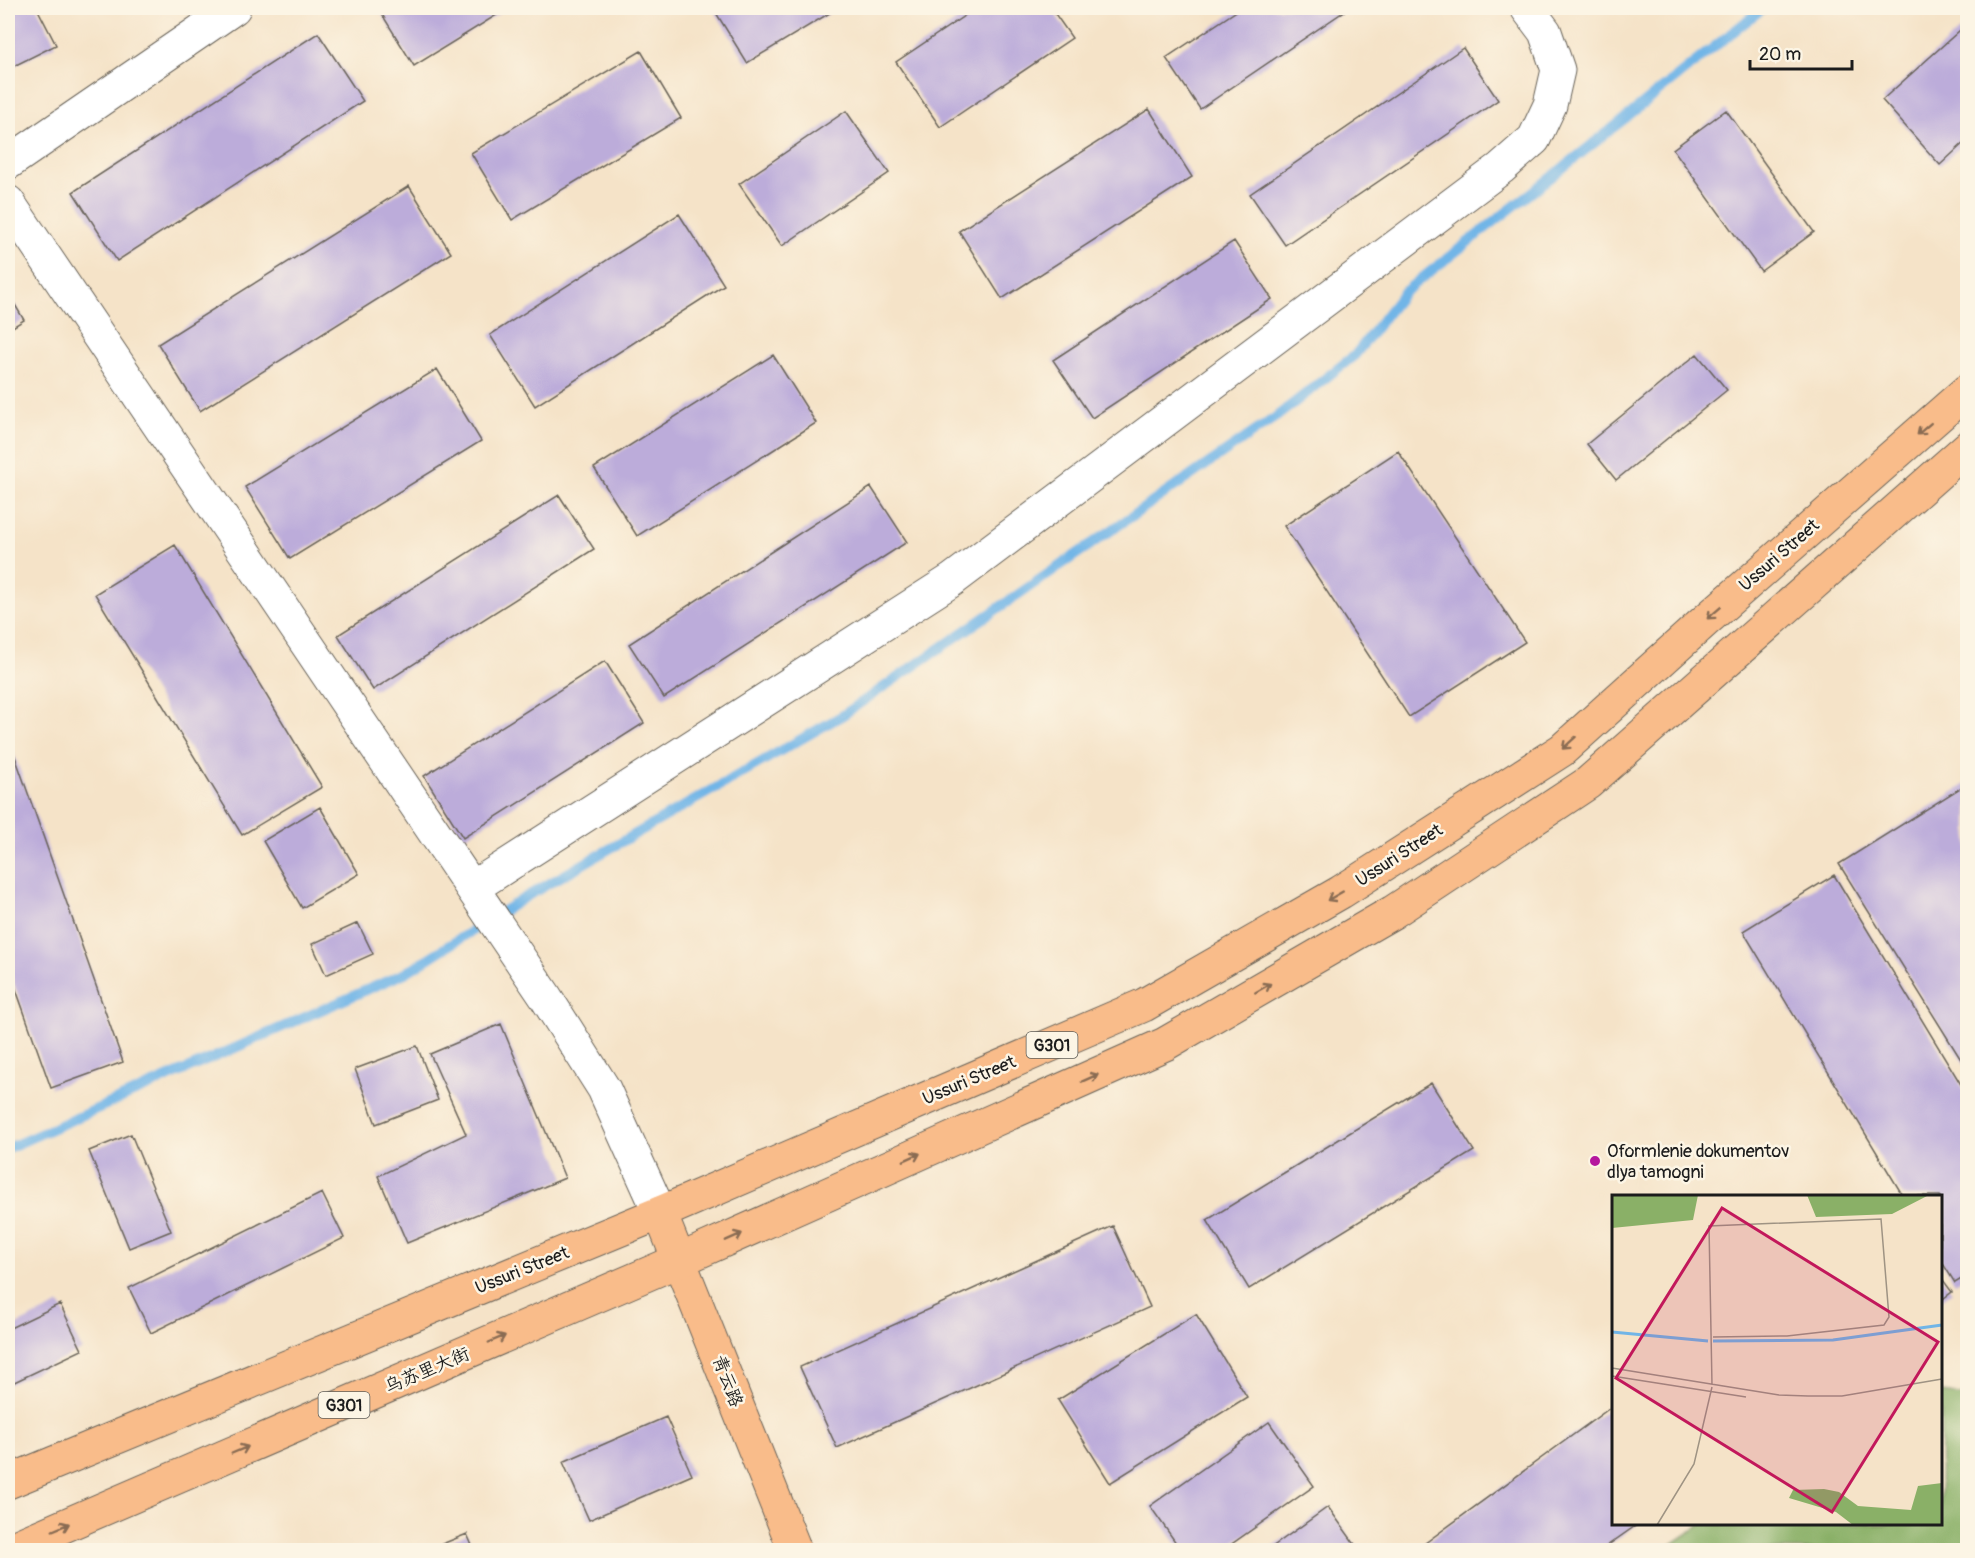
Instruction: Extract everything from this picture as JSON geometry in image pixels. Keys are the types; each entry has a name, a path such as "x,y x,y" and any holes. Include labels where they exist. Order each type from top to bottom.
{"main road":[{"name":"Ussuri Street","path":"8,1482 660,1213 1144,1005 1341,892 1562,750 1968,390"},
{"name":"G301","path":"680,1260 1165,1044 1393,912 1587,783 1968,447"},
{"name":"青云路","path":"660,1213 795,1551"},
{"name":"乌苏里大街","path":"8,1550 680,1260"}],"street":[{"path":"8,163 234,8"},
{"path":"471,888 952,580 1501,168 1534,139 1550,105 1558,70 1545,32 1527,8"},
{"path":"8,202 545,996 604,1089 660,1213"}],"green space":[{"path":"1942,1393 1967,1396 1967,1546 1952,1550 1663,1550 1700,1525 1942,1525"}],"building":[{"path":"8,8 37,8 56,45 8,69"},
{"path":"378,8 508,8 414,66"},
{"path":"713,8 838,8 747,63"},
{"path":"976,8 1051,8 1072,38 940,127 896,62"},
{"path":"1241,8 1349,8 1200,109 1166,58"},
{"path":"1968,23 1968,139 1940,165 1882,100"},
{"path":"318,33 363,101 117,261 73,192"},
{"path":"1463,48 1498,100 1285,245 1250,194"},
{"path":"641,51 681,118 512,220 471,153"},
{"path":"1149,109 1192,177 1002,299 959,231"},
{"path":"1726,110 1814,232 1761,271 1673,149"},
{"path":"846,111 889,173 782,246 739,184"},
{"path":"409,186 451,253 200,411 158,344"},
{"path":"679,214 724,285 535,406 490,335"},
{"path":"1234,241 1272,299 1092,418 1053,360"},
{"path":"8,293 24,320 8,330"},
{"path":"1697,354 1727,390 1616,480 1587,444"},
{"path":"773,355 816,423 637,536 594,468"},
{"path":"437,369 481,441 290,559 245,487"},
{"path":"1398,451 1525,642 1409,717 1284,526"},
{"path":"871,487 907,542 664,698 629,644"},
{"path":"559,495 594,549 373,690 338,635"},
{"path":"175,545 322,787 242,835 95,594"},
{"path":"605,661 644,723 463,838 424,776"},
{"path":"12,748 123,1062 51,1088 8,967 8,750"},
{"path":"1968,783 1968,1065 1965,1066 1839,864"},
{"path":"320,807 359,874 302,908 263,841"},
{"path":"1834,875 1968,1096 1968,1275 1955,1283 1942,1262 1942,1195 1902,1195 1743,931"},
{"path":"358,923 373,954 326,975 312,944"},
{"path":"501,1024 565,1178 407,1243 378,1176 466,1134 430,1054"},
{"path":"417,1046 438,1100 376,1124 355,1069"},
{"path":"1431,1083 1474,1151 1249,1289 1207,1220"},
{"path":"131,1134 171,1231 129,1248 89,1151"},
{"path":"322,1193 344,1238 151,1333 129,1288"},
{"path":"1113,1226 1150,1307 837,1448 800,1367"},
{"path":"1942,1279 1952,1292 1942,1300"},
{"path":"60,1304 82,1350 8,1385 8,1329"},
{"path":"1196,1314 1247,1397 1110,1483 1058,1400"},
{"path":"1612,1406 1612,1525 1637,1525 1601,1550 1417,1549"},
{"path":"666,1417 692,1475 589,1520 563,1462"},
{"path":"1269,1422 1314,1486 1223,1550 1181,1550 1150,1506"},
{"path":"1328,1507 1359,1550 1268,1550"},
{"path":"467,1534 474,1550 427,1550"}],"waterway":[{"path":"8,1148 405,973 529,895 843,715 1276,417 1355,355 1404,292 1763,8"}],"place":[{"name":"Oformlenie dokumentov dlya tamogni","path":"1595,1161"}]}
